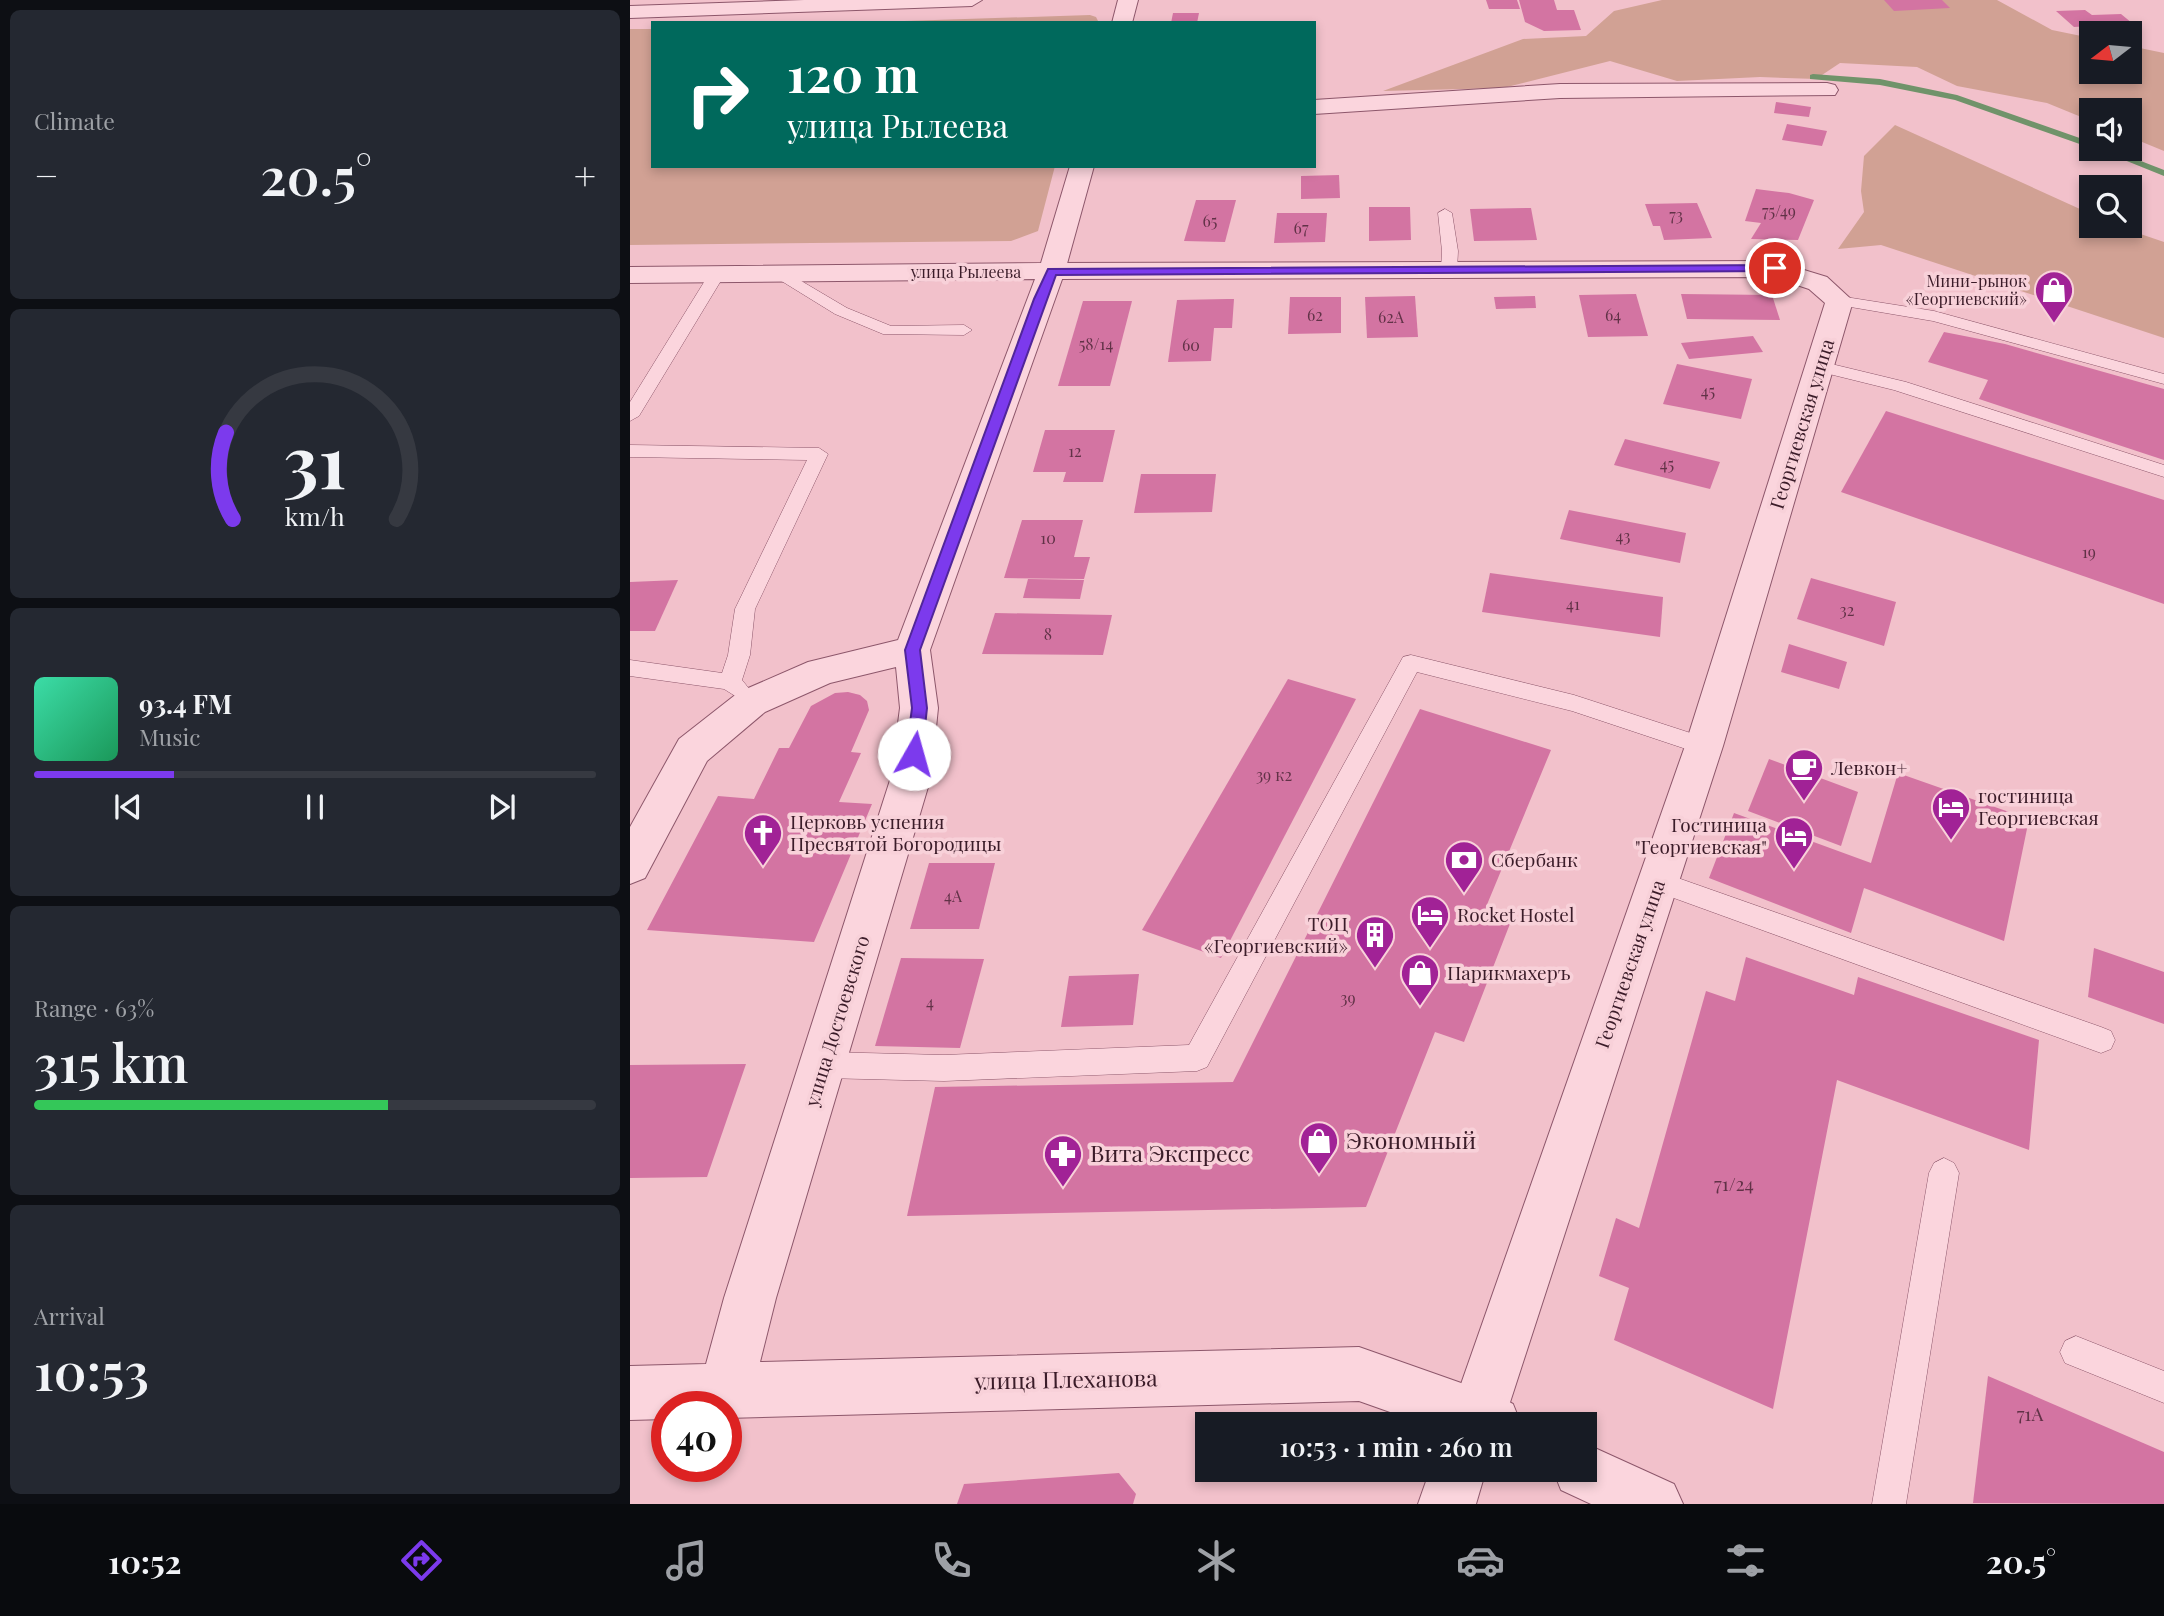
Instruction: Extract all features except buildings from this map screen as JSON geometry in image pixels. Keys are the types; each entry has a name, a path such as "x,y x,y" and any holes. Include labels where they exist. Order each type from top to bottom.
{"street":[{"path":"635,8 972,0"},
{"path":"1123,21 1128,0"},
{"path":"1316,107 1560,91 1827,90"},
{"name":"улица Достоевского","path":"726,1388 750,1298 911,777 919,708 912,650 1052,271 1081,168"},
{"name":"улица Рылеева","path":"630,275 1775,268 1818,283 1839,301"},
{"name":"Георгиевская улица","path":"1485,1412 1704,746 1839,301"},
{"path":"630,866 693,750 741,692 912,650"},
{"name":"улица Плеханова","path":"630,1392 1359,1374 1456,1412"},
{"path":"1597,1477 1654,1504"},
{"path":"1447,1504 1454,1482"}],"lane":[{"path":"1444,213 1450,251 1449,270"},
{"path":"630,416 717,274"},
{"path":"781,274 841,311 889,331 964,330"},
{"path":"1839,301 1934,316 2164,379"},
{"path":"1819,366 1900,386 2164,471"},
{"path":"630,451 819,453 745,609 739,655 741,692 630,668"},
{"path":"824,1065 944,1068 1197,1058 1411,663 1574,703 1704,746"},
{"path":"1658,882 2101,1040"},
{"path":"1889,1504 1944,1174"},
{"path":"2076,1352 2164,1387"}],"shaded area":[{"path":"1662,0 1997,0 2052,30 2079,36 2079,84 2142,84 2142,48 2164,53 2164,151 2142,142 2142,98 2079,98 2079,116 2047,103 1957,86 1917,67 1840,63 1816,79 1760,77 1677,81 1610,61 1503,88 1383,91 1523,39 1586,36 1614,11"},
{"path":"1090,15 1098,21 906,21"},
{"path":"630,29 651,29 651,168 1054,168 1038,231 1011,241 630,245"},
{"path":"1895,125 2079,209 2079,238 2142,238 2142,235 2164,242 2164,338 1881,245 1838,249 1864,212 1861,191 1864,156"}],"waterway":[{"path":"1813,77 1880,82 1957,98 2079,141"},
{"path":"2133,161 2164,173"}],"place":[{"name":"Мини-рынок «Георгиевский»","path":"2054,324"},
{"name":"Левкон+","path":"1804,802"},
{"name":"гостиница Георгиевская","path":"1951,841"},
{"name":"Церковь успения Пресвятой Богородицы","path":"763,867"},
{"name":"Гостиница \"Георгиевская\"","path":"1794,870"},
{"name":"Сбербанк","path":"1464,894"},
{"name":"Rocket Hostel","path":"1430,949"},
{"name":"ТОЦ «Георгиевский»","path":"1375,969"},
{"name":"Парикмахеръ","path":"1420,1007"},
{"name":"Экономный","path":"1319,1175"},
{"name":"Вита Экспресс","path":"1063,1188"}],"route":[{"path":"914,754 919,708 912,650 1052,271 1775,268"}]}
